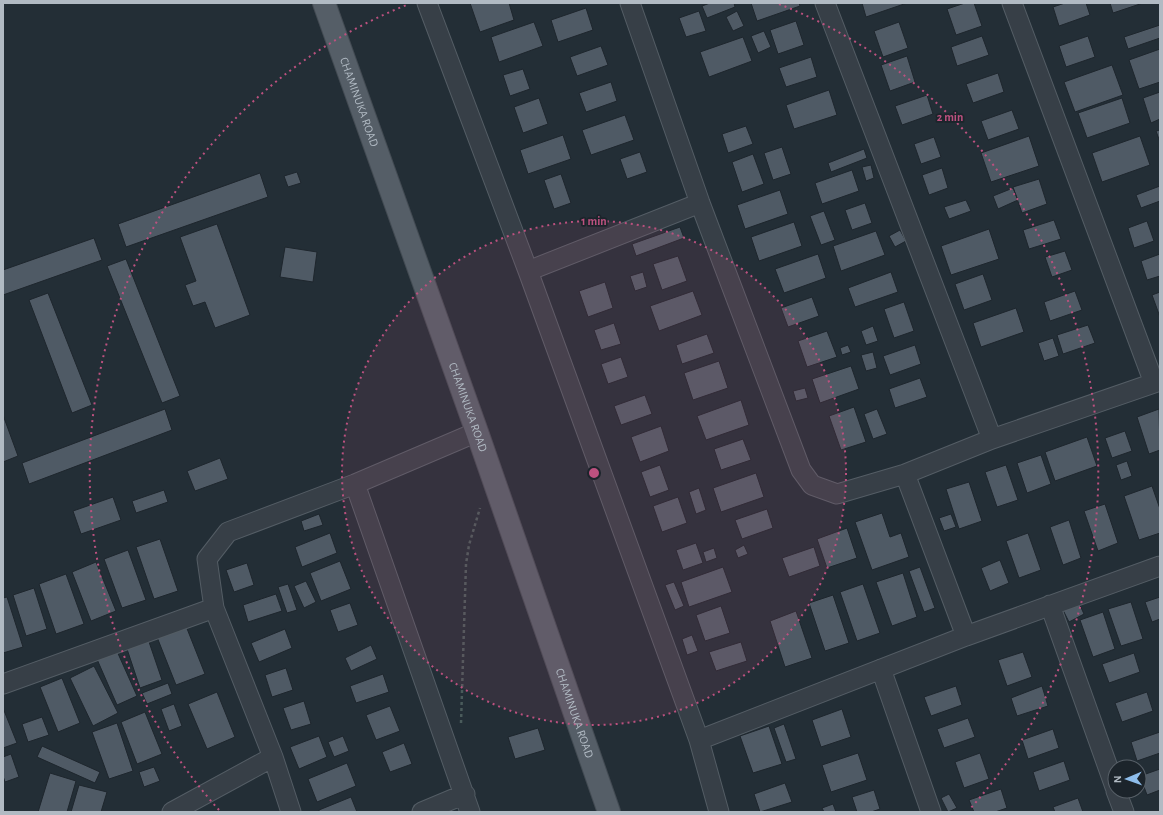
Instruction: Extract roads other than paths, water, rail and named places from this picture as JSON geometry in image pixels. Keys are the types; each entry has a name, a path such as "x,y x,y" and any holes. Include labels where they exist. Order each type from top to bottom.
{"main road":[{"name":"CHAMINUKA ROAD","path":"324,3 477,432 609,812"}],"street":[{"path":"427,3 528,271 699,740 719,812"},
{"path":"630,3 700,202 801,470 812,485 837,494 905,474 992,439 1157,382 1012,3"},
{"path":"825,3 992,439"},
{"path":"528,271 700,202"},
{"path":"291,812 273,757 214,608 207,559 228,532 355,484 477,432"},
{"path":"905,474 966,636"},
{"path":"355,484 465,794 470,812"},
{"path":"699,740 966,636 1160,566"},
{"path":"1050,605 1107,765"},
{"path":"3,684 214,608"},
{"path":"881,669 931,812"},
{"path":"172,812 273,757"},
{"path":"422,812 465,794"},
{"path":"1119,799 1124,812"}]}
